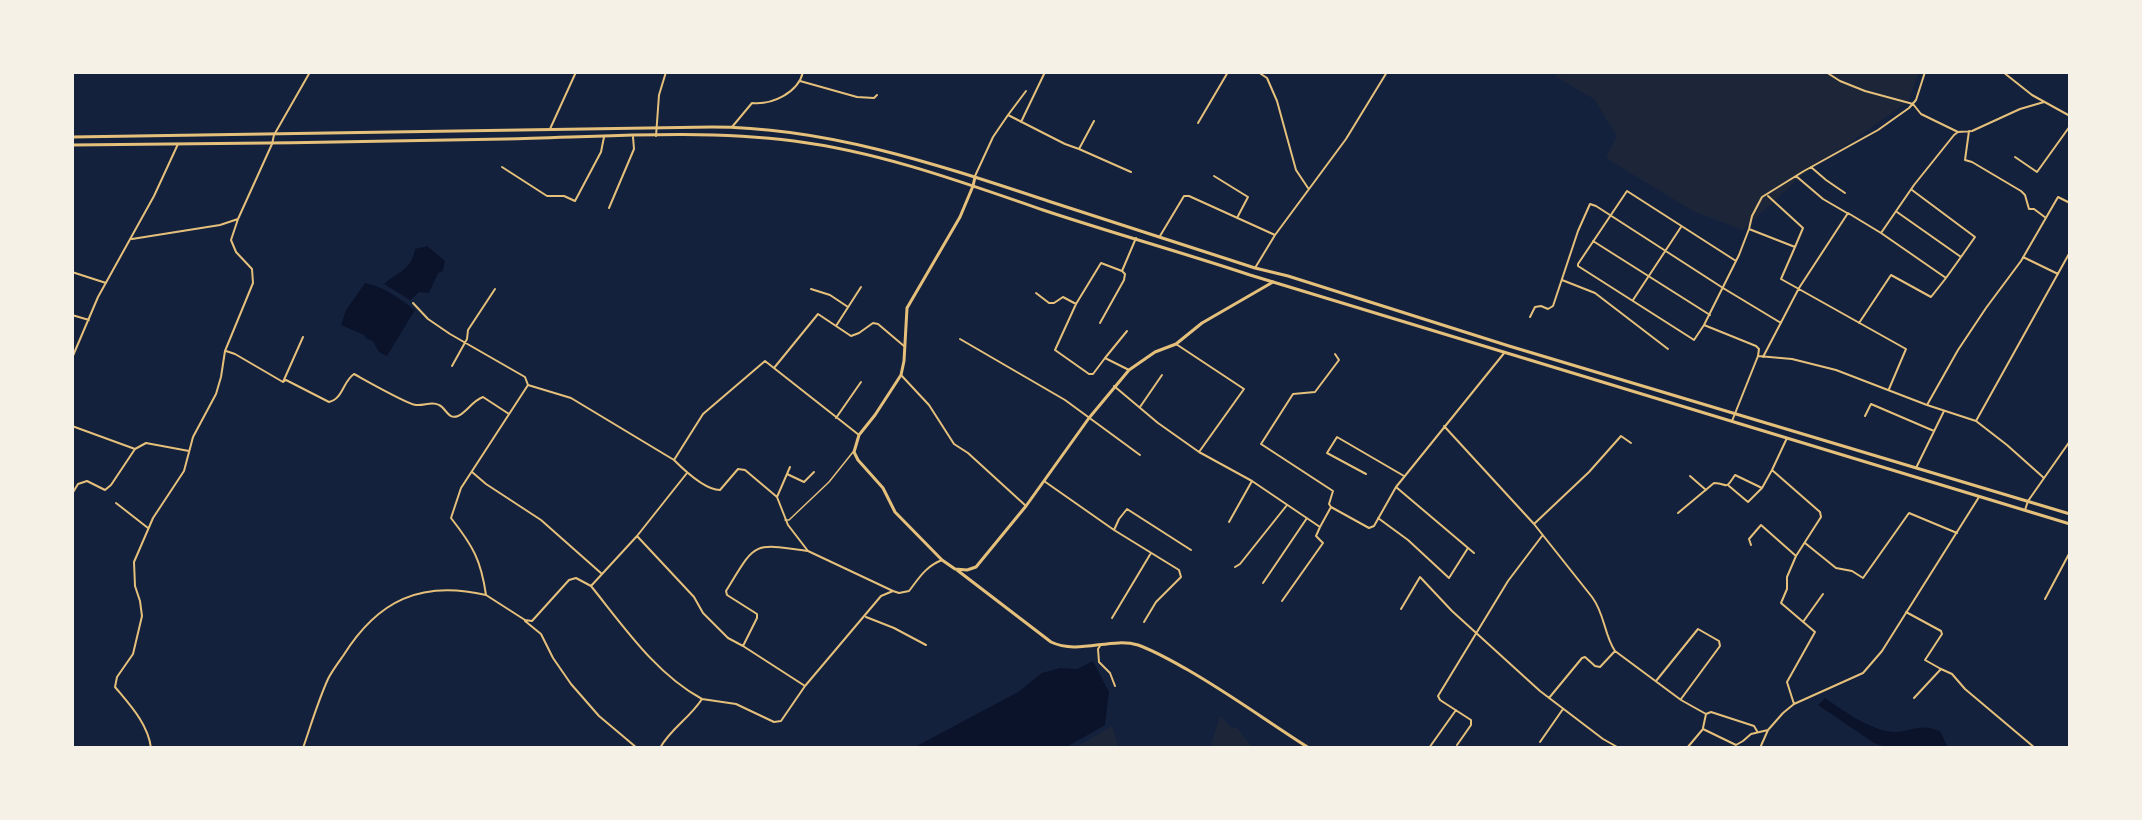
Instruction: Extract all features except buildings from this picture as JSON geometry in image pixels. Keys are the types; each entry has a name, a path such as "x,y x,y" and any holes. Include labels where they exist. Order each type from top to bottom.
{"main road":[{"path":"72,137 732,127 795,132 854,144 975,177 1255,268 1288,276 1509,346 2070,514"},
{"path":"72,145 723,136 794,141 867,154 1102,229 2070,524"},
{"path":"975,177 960,217 907,308 901,375 859,435 855,449 856,458 884,488 895,512 942,560 1051,642 1059,645 1100,646 1131,643 1170,660 1216,686 1309,748"},
{"path":"955,569 967,570 976,567 1026,506 1089,418 1128,370 1155,352 1176,344 1202,323 1274,281"}],"street":[{"path":"151,748 150,738 143,724 116,687 117,677 133,654 142,616 135,586 134,562 148,528 184,471 193,437 216,394 225,351 253,283 252,269 236,252 231,240 274,135 310,72"},
{"path":"550,129 576,72"},
{"path":"656,136 659,95 666,72"},
{"path":"732,127 752,103 764,104 795,87 800,81 802,72"},
{"path":"1021,122 1045,72"},
{"path":"1198,123 1228,72"},
{"path":"1258,72 1267,78 1277,101 1296,170 1309,189"},
{"path":"1255,268 1275,235 1347,139 1387,72"},
{"path":"1826,72 1840,81 1865,91 1913,104 1921,114 1958,132 1970,131 2026,107 2044,102"},
{"path":"1736,261 1626,192 1578,266 1694,340 1710,315 1736,261 1759,201 1811,167 1878,130 1913,104 1925,72"},
{"path":"2003,72 2032,95 2070,116"},
{"path":"800,81 857,97 874,98 878,96"},
{"path":"975,177 993,137 1026,91"},
{"path":"1008,115 1065,144 1131,172"},
{"path":"1079,148 1094,121"},
{"path":"2015,157 2037,172 2070,126"},
{"path":"1970,131 1965,159 2021,190 2029,209 2046,218"},
{"path":"1881,233 1958,132"},
{"path":"502,167 547,196 564,196 575,201 601,152 604,137"},
{"path":"609,208 634,150 633,137"},
{"path":"72,358 106,283 154,196 178,144"},
{"path":"1811,167 1845,193"},
{"path":"1214,176 1248,197 1237,218"},
{"path":"1796,176 1823,199 1881,233 1946,278"},
{"path":"1859,324 1891,275 1931,297 1976,237 1912,190"},
{"path":"1767,195 1803,228 1781,279 1906,349 1889,389"},
{"path":"1160,236 1184,196 1189,196 1275,235"},
{"path":"1927,405 1958,350 2023,257 2058,197 2070,203"},
{"path":"1530,317 1535,307 1541,306 1548,309 1553,306 1578,231 1590,204 1781,323"},
{"path":"1896,212 1961,257"},
{"path":"1763,357 1799,288 1848,213"},
{"path":"130,241 134,237 220,225 238,219"},
{"path":"1633,300 1682,226"},
{"path":"1749,230 1795,247"},
{"path":"1122,271 1136,238"},
{"path":"1593,241 1710,315"},
{"path":"1976,421 2070,252"},
{"path":"2023,257 2058,274"},
{"path":"1100,323 1124,280 1125,274 1101,263 1076,304 1055,351 1091,375 1127,331"},
{"path":"72,272 106,283"},
{"path":"1562,280 1595,293 1668,349"},
{"path":"836,326 861,287"},
{"path":"453,366 469,335 468,330 495,289"},
{"path":"811,290 830,295 848,307"},
{"path":"1036,293 1053,304 1063,297 1076,304"},
{"path":"413,303 428,319 525,376 528,385"},
{"path":"774,368 818,314 851,336 873,323 878,324 905,346"},
{"path":"72,315 89,320"},
{"path":"1704,325 1759,349 1732,421"},
{"path":"283,382 303,337"},
{"path":"960,339 1065,400 1140,455"},
{"path":"1176,344 1244,389 1199,452"},
{"path":"225,351 235,354 283,382 286,380 329,402 338,398 350,376 354,374 416,405 432,403 439,405 448,415 454,417 474,401 483,397 509,414"},
{"path":"1331,507 1369,528 1374,526 1404,476 1505,351"},
{"path":"1282,601 1323,543 1316,536 1331,507 1329,504 1333,491 1261,444 1293,394 1315,392 1339,360 1335,354"},
{"path":"1758,356 1792,359 1836,370 1976,421 2044,478"},
{"path":"1105,358 1128,370"},
{"path":"674,460 704,414 765,362 859,435"},
{"path":"901,375 929,405 954,444 968,453 1026,506"},
{"path":"1140,407 1162,375"},
{"path":"836,417 861,382"},
{"path":"486,595 477,553 451,518 461,488 528,385"},
{"path":"528,385 571,398 674,460 687,473 715,490 720,490 738,469 745,470 777,497 791,531 808,551"},
{"path":"1114,386 1158,423 1199,452 1252,482 1320,527"},
{"path":"1865,416 1871,404 1934,431"},
{"path":"1916,469 1944,411"},
{"path":"72,426 135,449"},
{"path":"1444,426 1534,524 1600,608 1610,643 1615,651 1681,700 1706,714 1711,712 1754,726 1757,731"},
{"path":"1534,524 1588,472 1621,436 1631,443"},
{"path":"1366,474 1327,453 1337,437 1404,476"},
{"path":"1678,513 1716,482 1728,485 1748,502 1762,488 1787,438"},
{"path":"2025,510 2028,501 2070,441"},
{"path":"72,494 78,484 87,481 105,490 111,485 135,449 146,443 189,451"},
{"path":"785,520 789,520 829,482 855,449"},
{"path":"777,497 790,467"},
{"path":"1772,470 1820,512 1821,517 1796,556 1787,577 1787,589 1781,604 1815,632 1787,682 1794,704"},
{"path":"472,472 486,484 541,520 602,574"},
{"path":"787,474 804,482 814,472"},
{"path":"591,586 637,536 687,473"},
{"path":"1728,485 1736,474 1762,488"},
{"path":"1690,476 1706,490"},
{"path":"1044,481 1113,530 1179,570 1181,577 1156,602 1143,622"},
{"path":"1229,522 1252,482"},
{"path":"1396,487 1474,553"},
{"path":"1760,748 1768,730 1794,704 1863,673 1882,651 1979,497"},
{"path":"116,503 148,528"},
{"path":"1235,567 1240,564 1287,505"},
{"path":"1113,530 1127,509 1191,550"},
{"path":"1805,543 1836,568 1852,572 1863,578 1909,513 1958,533"},
{"path":"1263,583 1307,518"},
{"path":"1378,518 1408,540 1449,578 1468,548"},
{"path":"1751,545 1749,538 1761,525 1796,556"},
{"path":"637,536 694,597 728,638 805,686"},
{"path":"1457,745 1471,726 1471,720 1440,700 1438,696 1508,581 1542,536"},
{"path":"743,646 757,614 727,595 726,591 745,559 751,553 767,546 808,551 899,593 909,591 924,571 942,560"},
{"path":"2045,599 2070,552"},
{"path":"1112,618 1151,553"},
{"path":"1401,609 1420,577 1475,633 1548,698 1603,740 1619,748"},
{"path":"525,620 532,621 569,580 576,578 591,586 629,634 683,689 702,699 736,705 774,722 781,721 805,686 881,596 893,591"},
{"path":"303,748 329,677 351,642 375,614 400,599 428,592 462,590 486,595 506,606 541,633 553,658 578,692 599,716 637,748"},
{"path":"1803,622 1823,594"},
{"path":"1906,612 1941,631 1942,634 1926,660 1952,674 1979,701 2035,748"},
{"path":"865,617 894,628 926,645"},
{"path":"1656,681 1698,629 1719,641 1720,646 1681,700"},
{"path":"1100,646 1098,649 1099,662 1110,673 1115,686"},
{"path":"1548,698 1582,658 1585,657 1595,666 1600,667 1615,651"},
{"path":"1914,698 1941,669"},
{"path":"660,748 668,734 692,714 702,699"},
{"path":"1540,742 1563,709"},
{"path":"1429,748 1456,710"},
{"path":"1687,748 1703,729 1706,714"},
{"path":"1703,729 1736,745 1757,731 1768,730"}],"shaded area":[{"path":"1557,72 1919,72 1908,102 1800,177 1743,230 1693,211 1606,158 1617,136 1594,99 1555,76"},
{"path":"427,246 445,261 443,271 438,273 429,293 419,292 410,300 384,284 408,266 415,249"},
{"path":"365,283 385,290 415,310 387,356 379,352 373,341 341,325 346,310"},
{"path":"1093,661 1109,692 1105,725 1065,748 913,748 1018,692 1042,673 1060,668 1077,669"},
{"path":"1825,698 1860,720 1889,732 1923,727 1940,731 1948,748 1889,748 1874,743 1818,705"},
{"path":"1220,716 1232,728 1237,728 1253,748 1210,748"},
{"path":"1112,726 1119,748 1075,748"}]}
